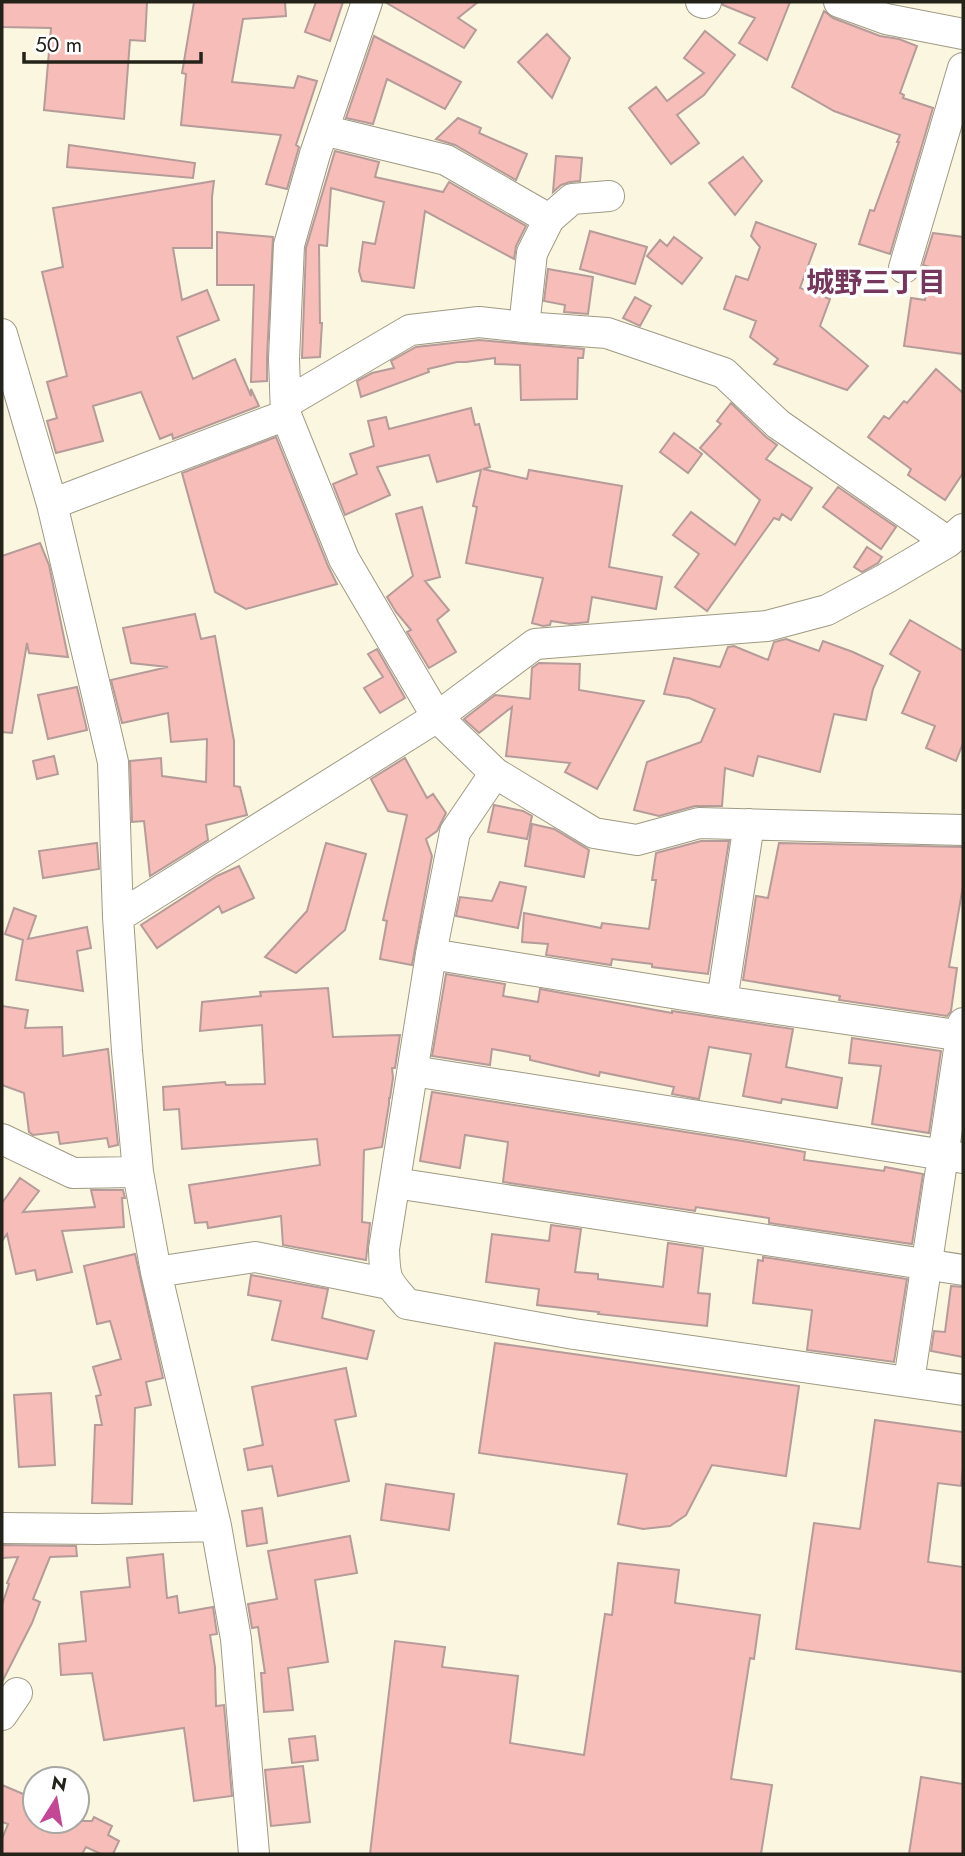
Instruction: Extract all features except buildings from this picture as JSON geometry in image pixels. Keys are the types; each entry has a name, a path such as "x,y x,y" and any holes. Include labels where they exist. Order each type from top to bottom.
{"street":[{"path":"367,2 314,154 289,245 284,359 286,409 344,559 437,716 495,773 594,833 638,840 699,822 963,830"},
{"path":"839,2 886,19 963,34"},
{"path":"904,268 963,68"},
{"path":"323,130 446,160 549,219"},
{"path":"524,327 532,253 549,219 572,199 609,196"},
{"path":"52,504 286,409 410,330 479,322 607,333 724,373 778,424 956,536 827,610 767,626 535,643 437,716 118,917"},
{"path":"4,347 52,504 113,762 118,917 138,1172 156,1272 216,1526 236,1639 254,1854"},
{"path":"495,773 455,832 431,954 384,1249 385,1276 389,1284 407,1304 574,1334 963,1390"},
{"path":"722,1001 749,824"},
{"path":"431,954 722,1001 963,1032 953,1156 926,1264 909,1381"},
{"path":"413,1071 953,1156"},
{"path":"2,1139 73,1173 138,1172"},
{"path":"395,1183 963,1269"},
{"path":"156,1272 254,1257 389,1284"},
{"path":"2,1528 216,1526"}],"district":[{"name":"城野三丁目","path":"876,282"}]}
